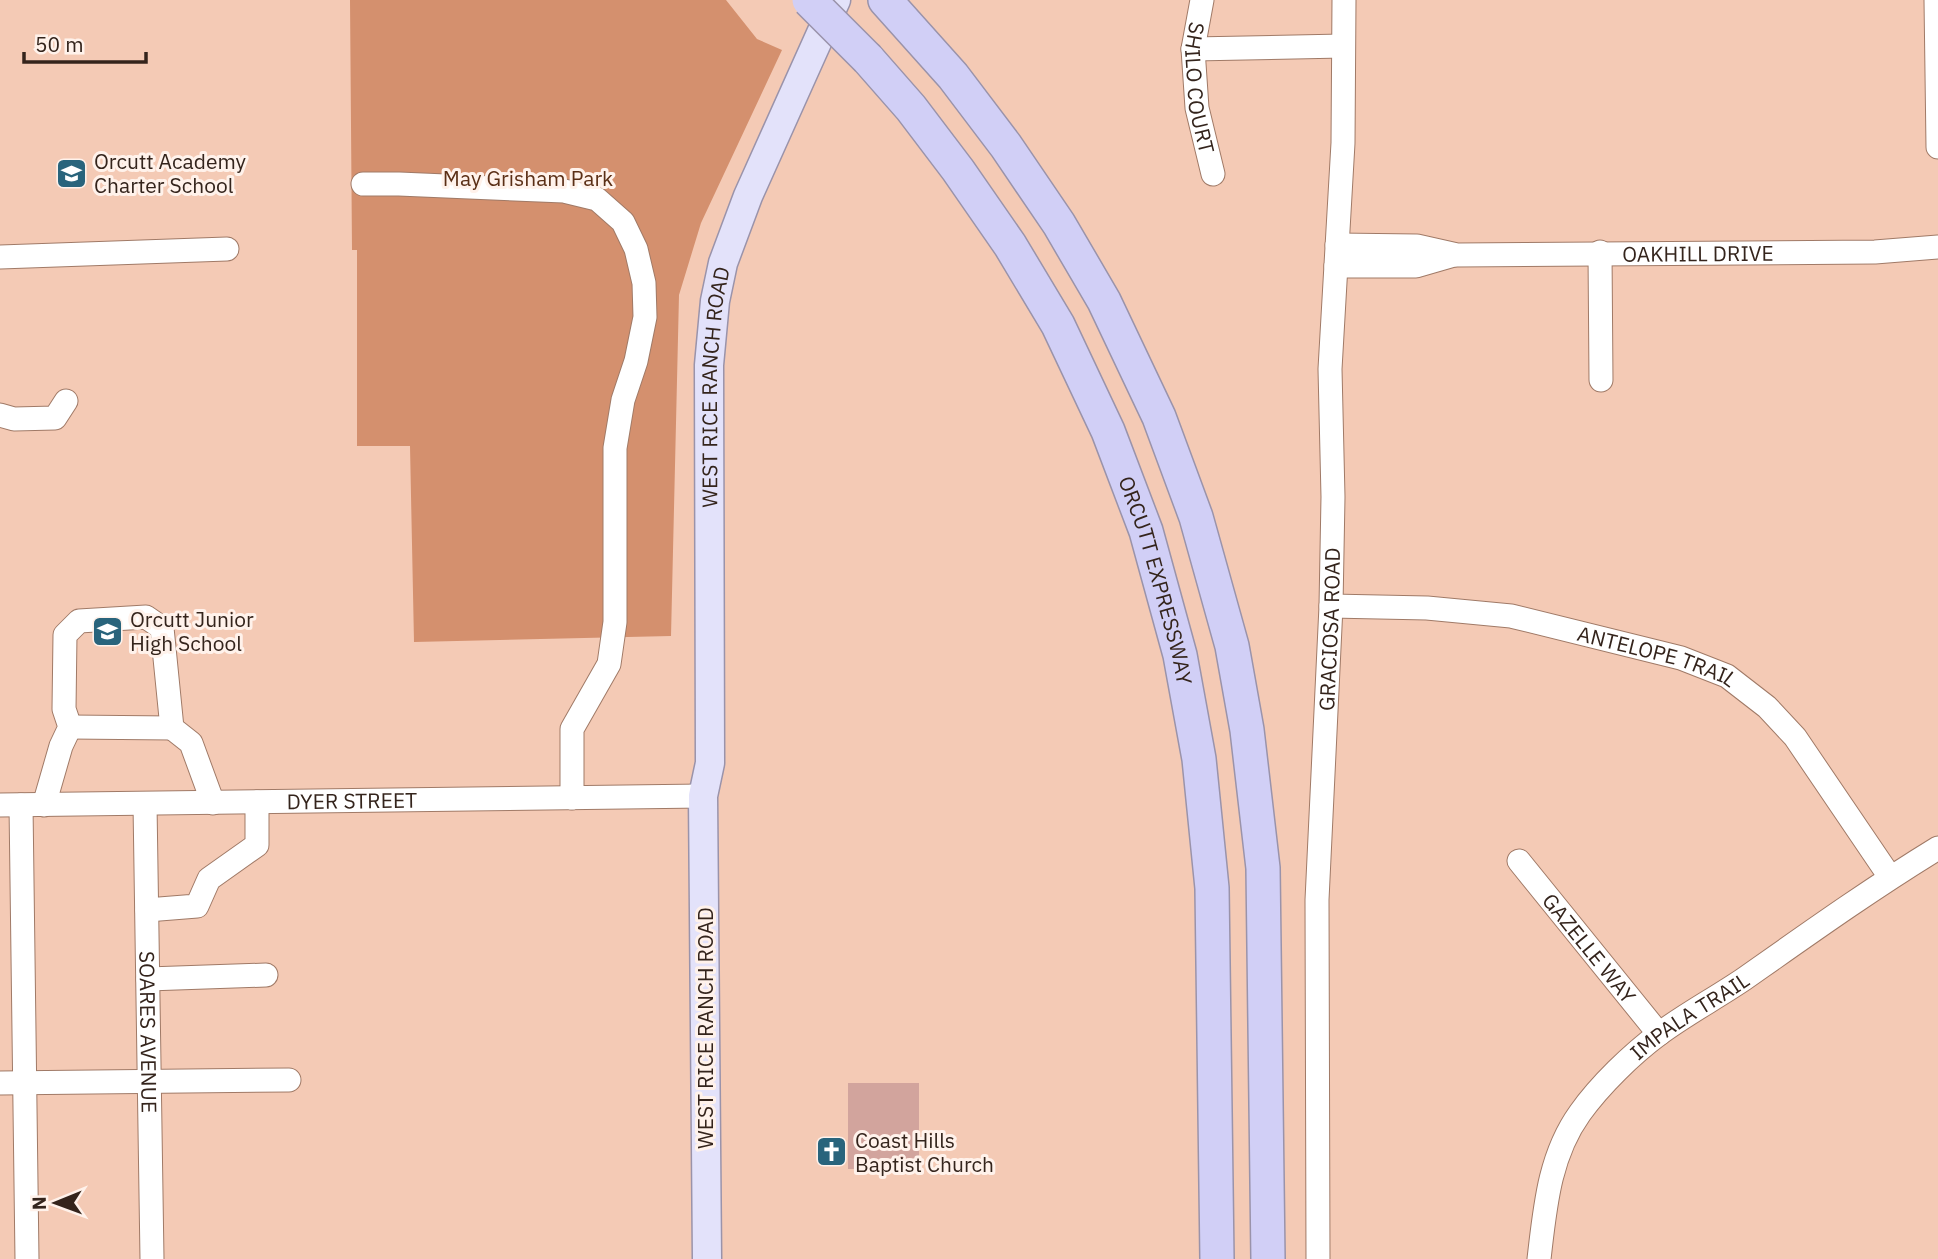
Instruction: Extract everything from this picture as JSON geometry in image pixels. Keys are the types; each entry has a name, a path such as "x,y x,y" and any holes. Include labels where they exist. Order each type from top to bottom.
{"highway":[{"name":"ORCUTT EXPRESSWAY","path":"810,0 911,108 1010,245 1058,325 1108,431 1146,531 1180,654 1199,759 1211,875 1217,1259"},
{"path":"889,4 953,76 1006,146 1065,235 1104,301 1159,417 1196,517 1232,646 1247,730 1263,868 1268,1259"}],"main road":[{"name":"WEST RICE RANCH ROAD","path":"707,1259 703,796 696,765 695,363 701,298 711,258 734,195 820,0"},
{"name":"WEST RICE RANCH ROAD","path":"703,796 710,763 709,365 715,301 723,263 748,196 836,0"}],"street":[{"name":"SHILO COURT","path":"1202,0 1193,49 1197,108 1213,174"},
{"name":"GRACIOSA ROAD","path":"1318,1259 1317,900 1331,606 1333,497 1330,369 1343,143 1344,0"},
{"path":"1936,0 1938,147"},
{"path":"1193,49 1343,46"},
{"path":"363,184 564,191 597,199 623,222 636,249 644,283 645,317 636,361 623,400 615,448 615,622 609,664 572,729 572,798"},
{"name":"OAKHILL DRIVE","path":"1337,256 1417,246 1457,255 1875,252 1938,247"},
{"path":"0,257 227,249"},
{"path":"1600,252 1601,380"},
{"path":"0,415 14,419 55,418 66,401"},
{"name":"ANTELOPE TRAIL","path":"1331,606 1427,608 1511,616 1681,658 1727,676 1767,707 1795,737 1890,877"},
{"path":"27,1259 22,805 61,746 70,727 64,709 65,635 79,621 146,617 162,628 172,728"},
{"path":"70,727 172,728 191,743 213,803"},
{"name":"DYER STREET","path":"22,805 703,796"},
{"path":"147,910 197,906 209,879 257,845 257,802"},
{"name":"SOARES AVENUE","path":"145,804 152,1259"},
{"name":"IMPALA TRAIL","path":"1539,1259 1547,1190 1562,1145 1580,1112 1619,1069 1658,1034 1713,1000 1890,877 1938,848"},
{"name":"GAZELLE WAY","path":"1519,861 1658,1034"},
{"path":"148,979 266,975"},
{"path":"0,1083 289,1080"}],"green space":[{"name":"May Grisham Park","path":"350,0 726,0 757,39 782,50 701,223 679,295 671,636 414,642 410,446 357,446 357,250 352,250"}],"building":[{"path":"848,1083 919,1083 919,1169 848,1169"}],"place":[{"name":"Orcutt Academy Charter School","path":"71,173"},
{"name":"Orcutt Junior High School","path":"107,631"},
{"name":"Coast Hills Baptist Church","path":"832,1152"}]}
